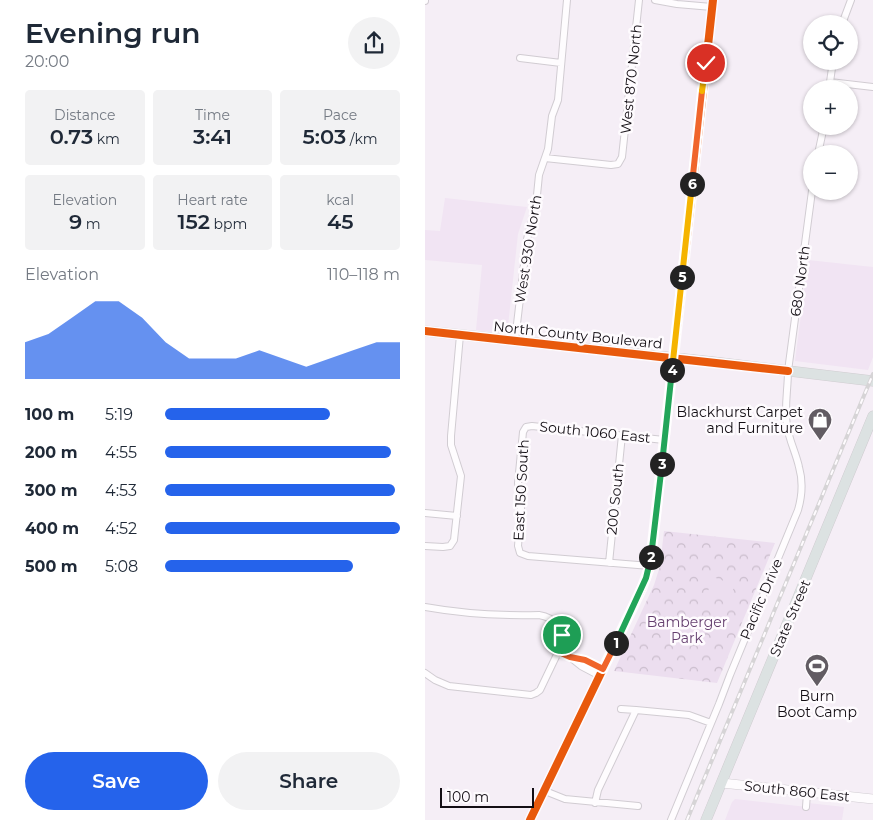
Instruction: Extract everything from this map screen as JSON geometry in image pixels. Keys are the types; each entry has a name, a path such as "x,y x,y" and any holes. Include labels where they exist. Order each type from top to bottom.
{"main road":[{"name":"North County Boulevard","path":"425,331 873,382"},
{"name":"State Street","path":"706,820 873,416"}],"street":[{"name":"West 930 North","path":"515,341 527,239 536,205 539,175 548,149 552,116 557,100 567,0"},
{"name":"West 870 North","path":"545,158 611,166 618,164 622,157 639,0"},
{"path":"530,820 642,588 650,566 712,3 677,4 655,0"},
{"path":"845,15 851,0"},
{"path":"519,58 561,63"},
{"path":"858,87 873,87"},
{"name":"680 North","path":"788,371 811,200"},
{"path":"425,546 450,546 454,540 461,476 451,445 451,436 460,335"},
{"name":"Pacific Drive","path":"671,820 801,501 802,478 787,424 788,371"},
{"name":"South 1060 East","path":"526,427 533,426 664,440"},
{"name":"East 150 South","path":"526,427 523,432 518,483 521,508 518,546 520,553 528,556 609,563"},
{"name":"200 South","path":"609,563 622,435"},
{"path":"425,513 457,516"},
{"path":"609,563 650,566"},
{"path":"425,607 475,614 545,616 553,621 562,635 562,644 559,652 540,690 531,695 449,686 425,673"},
{"path":"559,652 570,657 585,660 603,669"},
{"path":"570,657 581,666 600,676"},
{"path":"621,709 689,715 711,723"},
{"path":"595,803 598,790 636,710"},
{"name":"South 860 East","path":"722,783 873,799"},
{"path":"545,791 565,800 639,806"},
{"path":"806,807 807,792"}],"shaded area":[{"path":"445,198 527,207 518,234 507,335 476,330 482,265 425,260 425,230 440,231"},
{"path":"808,260 873,267 873,357 868,370 795,361"},
{"path":"735,799 807,807 808,803 844,807 842,820 725,820"}],"green space":[{"name":"Bamberger Park","path":"664,531 775,543 717,683 614,671 654,585 660,566"},
{"path":"713,577 735,585 728,602 707,594"}],"railway":[{"path":"687,820 873,374"}],"cycle path":[{"path":"530,820 642,588 650,566 713,0"},
{"path":"425,331 788,371"}],"place":[{"name":"Blackhurst Carpet and Furniture","path":"820,441"},
{"name":"Burn Boot Camp","path":"817,687"}],"route":[{"path":"562,635 562,644 559,652 570,657 585,660 603,669 642,588 650,566 706,63"}]}
